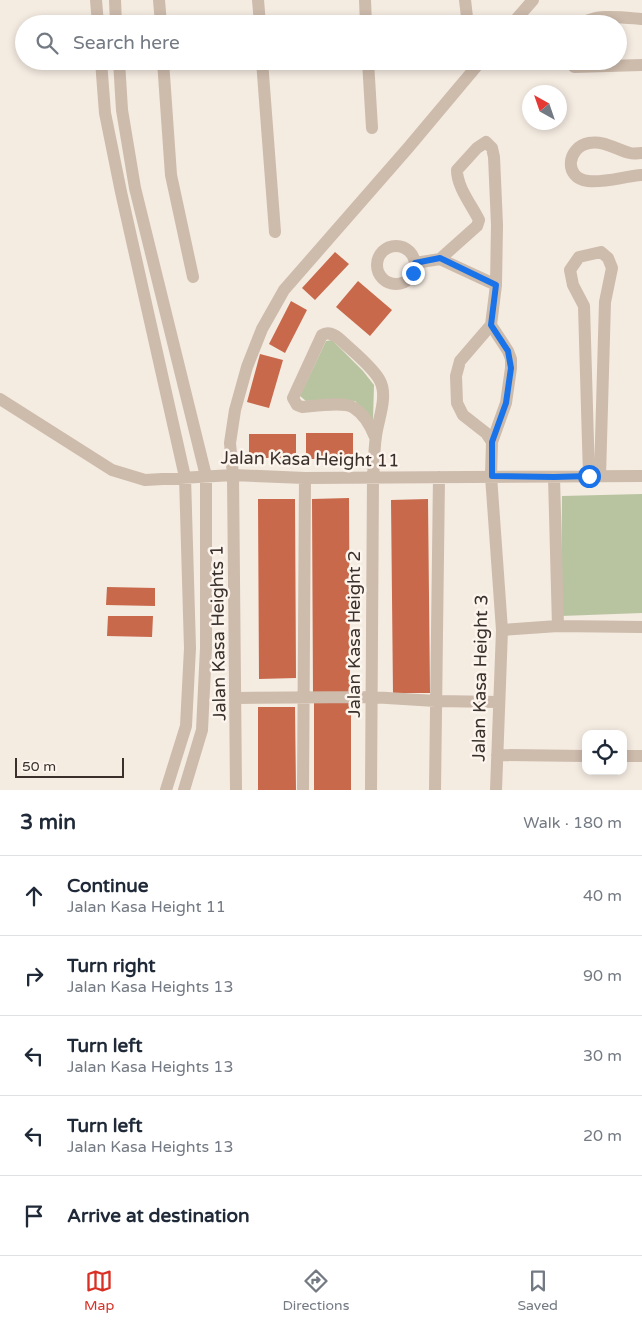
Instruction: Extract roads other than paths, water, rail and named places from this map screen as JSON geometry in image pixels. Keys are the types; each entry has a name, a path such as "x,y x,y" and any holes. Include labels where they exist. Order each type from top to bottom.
{"street":[{"path":"96,0 97,15"},
{"path":"115,0 116,15"},
{"path":"159,0 160,15"},
{"path":"258,0 259,15"},
{"path":"365,0 366,15"},
{"path":"465,0 467,15"},
{"path":"520,15 533,0"},
{"path":"627,18 642,19"},
{"path":"627,65 642,65"},
{"path":"102,70 105,113 121,192 186,477 190,648 186,726 166,790"},
{"path":"120,70 122,110 135,188 206,476 206,648 202,730 184,790"},
{"path":"164,70 171,175 193,277"},
{"path":"263,70 275,232"},
{"path":"369,70 372,128"},
{"name":"Jalan Kasa Heights 1","path":"236,790 233,475 230,443 235,410 244,376 262,329 284,290 473,70"},
{"path":"415,263 440,258 477,226 479,220 469,199 459,186 457,170 477,148 486,142 492,148 494,157 497,225 496,285 491,325 460,361 456,376 456,403 463,415 486,433 492,442"},
{"path":"628,176 636,153 592,142 582,144 572,156 572,172 577,178 588,181 642,175"},
{"path":"477,226 497,225"},
{"path":"601,252 608,258 612,268 605,302 601,420 595,476 587,422 584,306 573,285 570,270 578,257 601,252"},
{"path":"440,258 496,285"},
{"path":"584,306 605,302"},
{"name":"Jalan Kasa Height 3","path":"491,325 508,351 511,368 506,403 492,442 492,476 502,630 496,790"},
{"name":"Jalan Kasa Height 2","path":"371,790 373,478 375,437 383,399 380,381 371,370 342,341 330,333 326,333 322,336 293,398 297,405 302,407 354,406 371,427 375,437"},
{"name":"Jalan Kasa Height 11","path":"0,399 112,470 145,480 233,475 305,478 642,476"},
{"path":"587,422 601,420"},
{"path":"435,790 439,477"},
{"path":"554,477 558,626"},
{"path":"303,790 305,478"},
{"path":"502,630 558,626 642,627"},
{"path":"236,698 372,697 499,702"},
{"path":"497,755 582,756"},
{"path":"627,756 642,756"}]}
